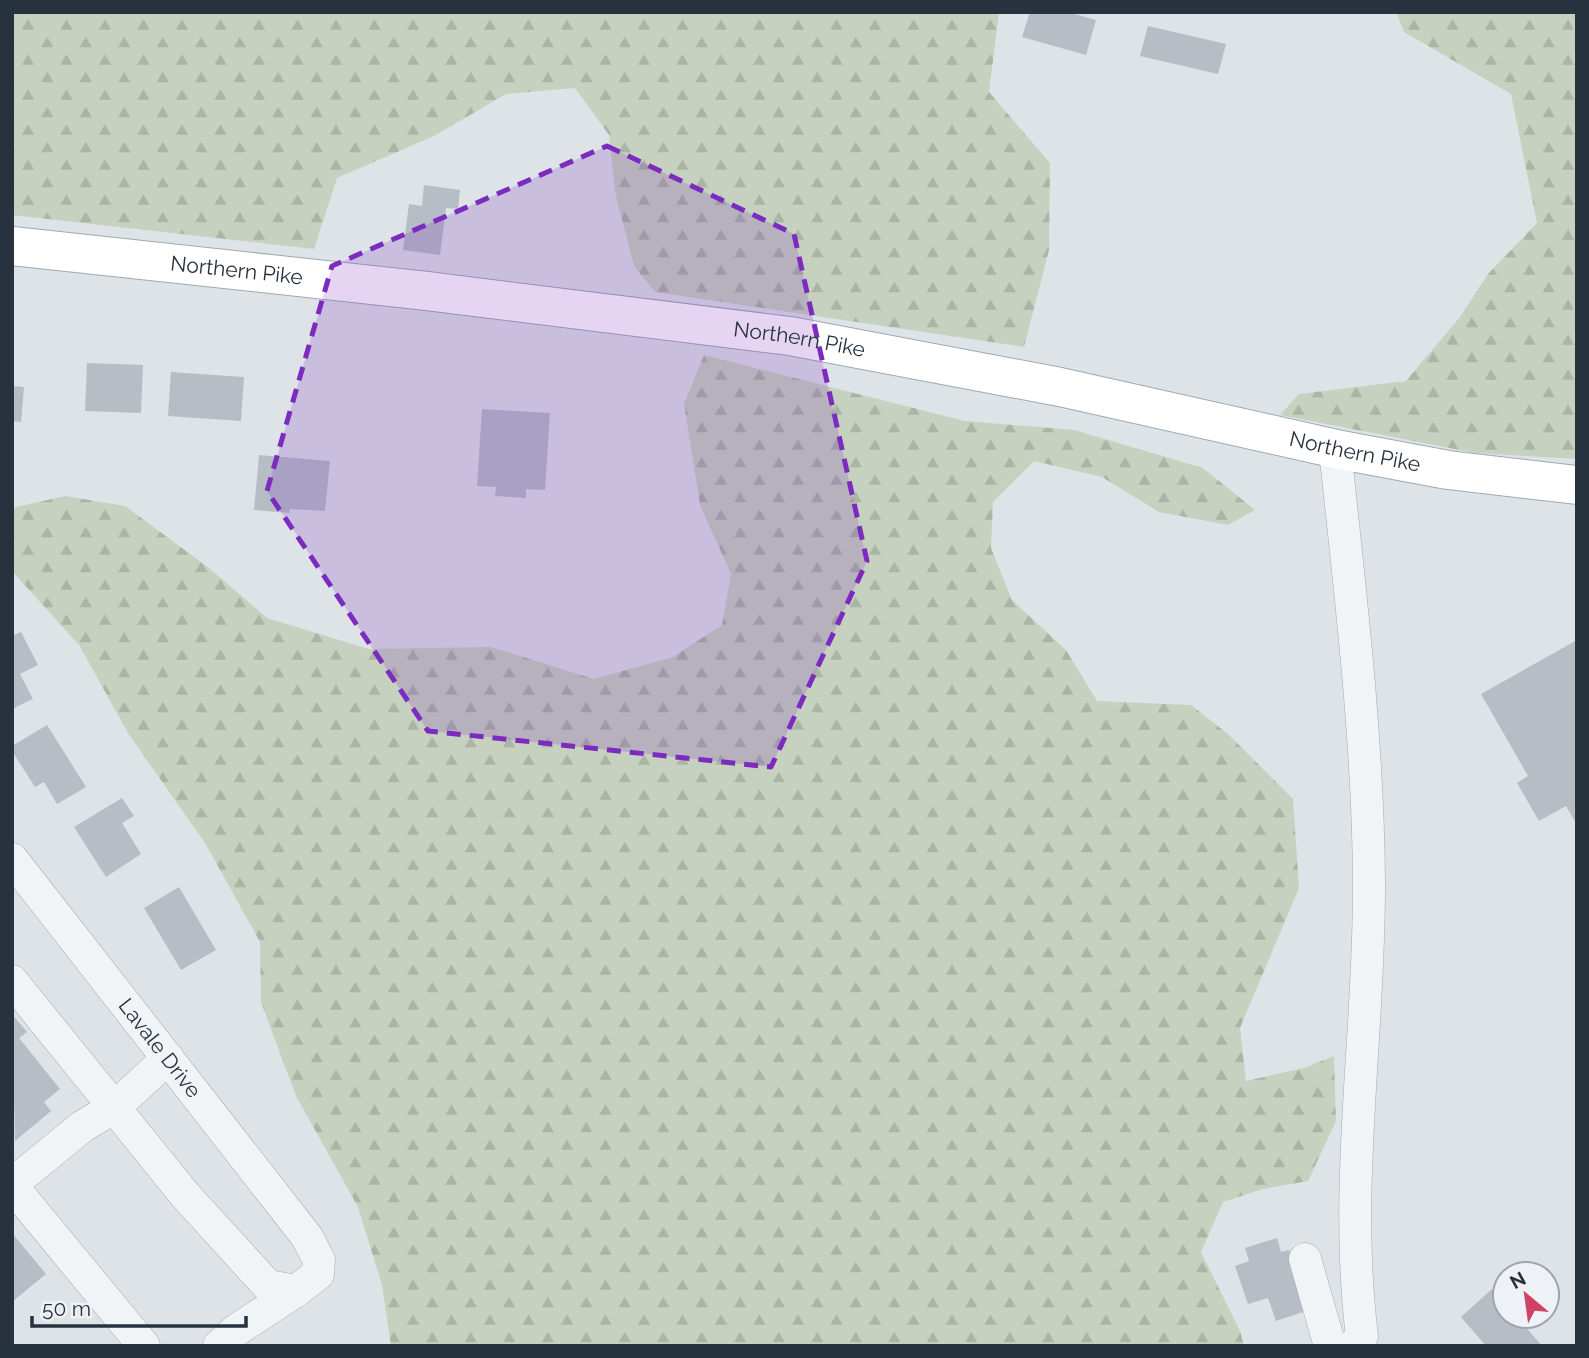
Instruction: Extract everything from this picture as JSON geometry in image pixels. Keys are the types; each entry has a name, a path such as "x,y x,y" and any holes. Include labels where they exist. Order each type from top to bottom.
{"main road":[{"name":"Northern Pike","path":"12,246 427,291 790,336 1060,387 1335,449 1448,470 1577,485"}],"street":[{"path":"1335,449 1358,680 1369,881 1354,1241 1362,1336 1353,1346"},
{"name":"Lavale Drive","path":"12,859 307,1237 320,1260 318,1274 227,1338"},
{"path":"12,981 92,1084 115,1107 185,1195 268,1286 296,1291"},
{"path":"144,1346 12,1185 83,1126 115,1107 168,1059"},
{"path":"1305,1259 1330,1346"}],"highlighted area":[{"path":"607,146 794,234 867,561 771,767 428,731 267,491 332,266"}],"green space":[{"path":"12,12 999,12 989,92 1050,163 1049,250 1024,347 655,292 634,266 615,192 609,135 575,88 506,94 434,136 337,178 314,249 12,215"},
{"path":"1396,12 1577,12 1577,459 1475,453 1280,415 1299,394 1406,381 1460,317 1488,274 1537,223 1511,94 1404,32"},
{"path":"704,355 965,421 1074,430 1203,468 1255,510 1228,525 1159,512 1102,477 1034,461 993,502 991,548 1012,600 1066,650 1097,701 1191,705 1228,734 1293,799 1299,888 1240,1028 1246,1081 1304,1068 1334,1056 1336,1121 1308,1181 1263,1189 1223,1202 1201,1252 1240,1331 1244,1346 391,1346 382,1285 358,1207 296,1096 261,1002 260,942 205,843 128,733 79,645 12,571 12,508 65,496 125,506 209,568 267,618 369,649 491,647 594,679 673,657 722,625 731,574 700,505 684,404"}],"building":[{"path":"1030,12 1067,12 1096,20 1086,55 1022,37"},
{"path":"1148,26 1226,44 1218,74 1140,56"},
{"path":"424,185 460,190 458,209 446,208 440,255 403,250 409,204 422,206"},
{"path":"87,363 143,365 141,413 85,411"},
{"path":"171,372 244,377 241,421 168,416"},
{"path":"12,386 24,387 21,422 12,421"},
{"path":"482,409 550,413 545,490 526,489 526,498 495,496 496,487 477,486"},
{"path":"259,455 330,461 325,511 290,509 289,513 254,510"},
{"path":"21,632 38,665 20,674 33,699 12,709 12,636"},
{"path":"1577,640 1577,825 1566,806 1539,821 1517,783 1528,776 1481,694"},
{"path":"47,725 86,787 57,804 44,782 35,787 12,751 12,746"},
{"path":"122,798 134,816 122,823 141,854 106,877 74,827"},
{"path":"179,887 216,950 181,970 144,908"},
{"path":"12,1014 27,1032 19,1038 60,1089 44,1102 51,1111 15,1141"},
{"path":"12,1233 46,1274 12,1302"},
{"path":"1277,1238 1281,1252 1289,1250 1309,1310 1276,1321 1268,1298 1248,1304 1235,1266 1249,1261 1245,1248"},
{"path":"1491,1290 1491,1330 1528,1330 1542,1346 1486,1346 1461,1317"}]}
